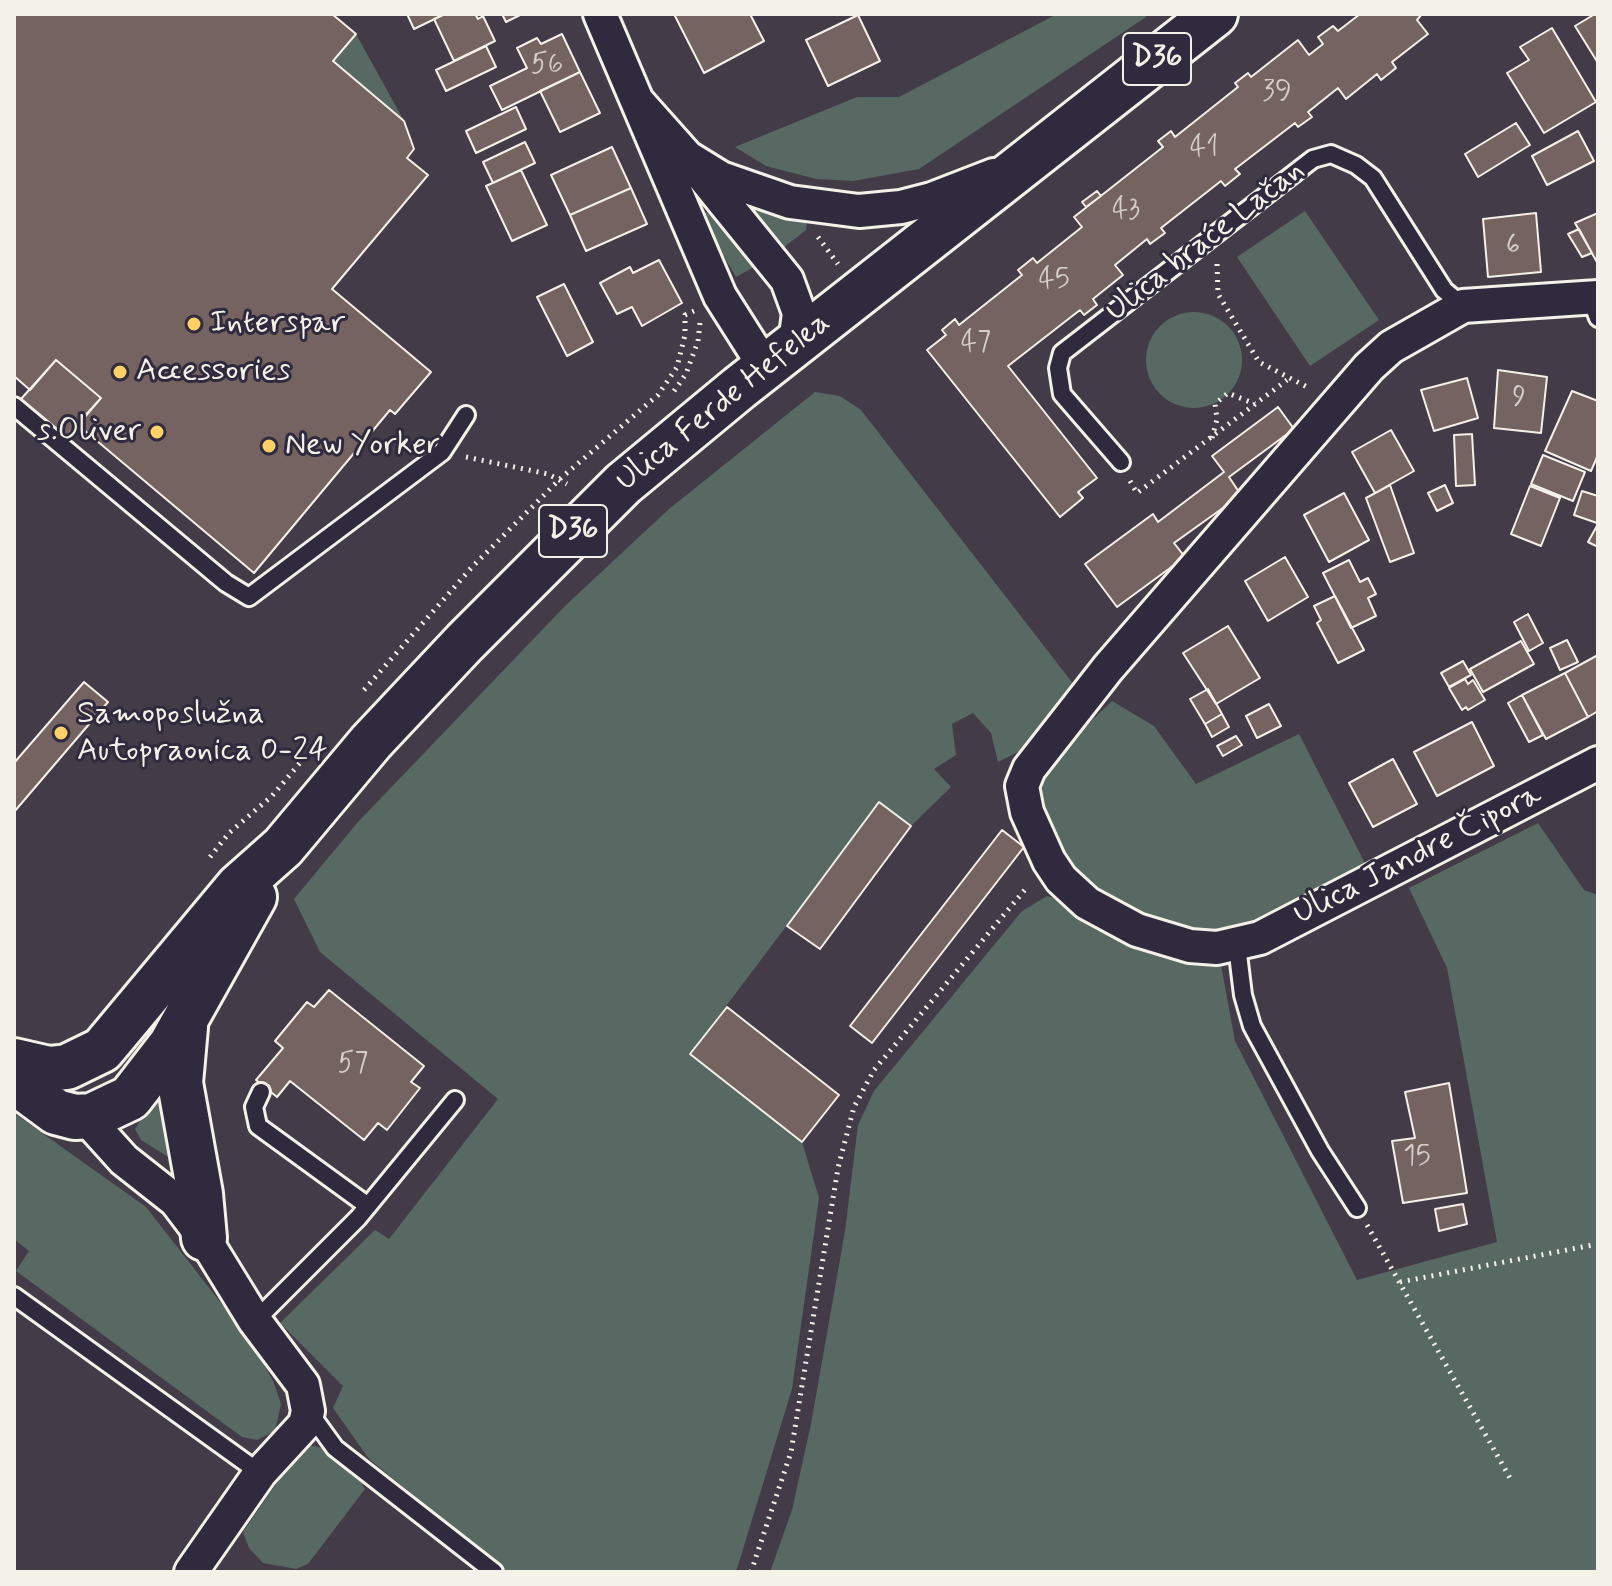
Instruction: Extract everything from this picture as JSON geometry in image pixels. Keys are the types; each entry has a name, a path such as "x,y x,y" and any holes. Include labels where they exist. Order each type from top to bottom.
{"main road":[{"name":"Ulica Ferde Hefelea","path":"14,1061 49,1069 67,1067 102,1050 238,887 283,847 371,742 561,542 665,448 780,355 1215,14"},
{"name":"Ulica Ferde Hefelea","path":"92,1116 130,1098 157,1067 283,847"},
{"path":"187,1016 180,1083 200,1194 204,1238"},
{"path":"14,1081 56,1112 92,1116 92,1093 102,1050"}],"street":[{"path":"600,14 720,296 780,355 799,313 787,280 638,102"},
{"path":"687,157 721,178 754,193 802,205 859,211 932,199 1019,165"},
{"path":"1340,401 1391,347 1463,306 1596,305"},
{"name":"Ulica Jandre Čipora","path":"1340,401 1108,668 1029,769 1022,786 1027,812 1049,861 1061,879 1087,903 1137,930 1190,946 1237,946 1274,930 1598,763"},
{"path":"92,1116 108,1144 176,1201 204,1238 255,1321 303,1385 308,1411 305,1424 260,1473 191,1572"}],"lane":[{"name":"Ulica braće Lačan","path":"1121,462 1062,394 1058,368 1062,353 1313,159 1331,154 1356,165 1373,178 1444,290 1463,306"},
{"path":"14,406 213,573 249,597 442,452 466,415"},
{"path":"1237,946 1243,995 1252,1026 1320,1151 1357,1208"},
{"path":"261,1092 254,1107 258,1126 368,1206"},
{"path":"255,1321 368,1206 455,1100"},
{"path":"14,1296 260,1473"},
{"path":"308,1411 335,1448 494,1572"}],"path":[{"path":"1230,221 1217,261 1218,294 1259,362 1287,380 1340,401"},
{"path":"807,242 817,236 822,225"},
{"path":"817,236 840,266"},
{"path":"1121,462 1137,493 1287,380"},
{"path":"1212,438 1217,419 1215,404 1228,393 1256,404"},
{"path":"442,452 548,474 567,484"},
{"path":"751,1572 791,1452 834,1191 854,1107 874,1070 1049,861"},
{"path":"1357,1208 1510,1478"},
{"path":"1400,1282 1598,1244"}],"green space":[{"path":"1057,14 1145,14 1146,17 919,169 853,181 816,179 766,166 735,147 857,97 899,97"},
{"path":"356,34 404,121 333,61"},
{"path":"749,206 807,223 806,230 783,248"},
{"path":"1305,211 1379,320 1310,366 1237,257"},
{"path":"703,212 710,213 756,266 736,277 703,221"},
{"path":"1194,312 1212,316 1228,326 1238,342 1242,360 1238,378 1228,394 1212,404 1194,408 1176,404 1160,394 1150,378 1146,360 1150,342 1160,326 1176,316"},
{"path":"815,392 840,396 861,410 1075,686 1030,746 998,762 991,733 973,713 952,724 956,755 934,769 951,787 911,826 879,803 690,1054 802,1142 819,1198 792,1389 736,1572 508,1572 369,1459 333,1408 343,1386 280,1323 375,1230 389,1239 498,1099 320,952 294,899 358,822 566,605 669,509"},
{"path":"1112,701 1154,726 1196,784 1299,734 1369,871 1319,898 1221,937 1139,920 1088,891 1062,862 1040,813 1042,782 1059,752"},
{"path":"1538,823 1584,890 1598,895 1598,1572 770,1572 792,1510 811,1424 845,1231 858,1125 874,1091 1022,911 1047,896 1063,901 1084,919 1135,947 1221,965 1235,1041 1357,1280 1497,1242 1447,968 1409,888"},
{"path":"180,1000 139,1069 122,1053 155,1012"},
{"path":"164,1083 183,1166 141,1140 135,1129"},
{"path":"14,1113 146,1207 253,1344 273,1381 281,1404 275,1431 257,1440 242,1437 16,1271 29,1251 14,1239"},
{"path":"309,1445 323,1448 358,1477 365,1489 308,1564 296,1569 263,1563 249,1548 243,1532 300,1449"}],"building":[{"name":"Interspar","path":"14,14 332,14 356,34 333,61 404,121 414,149 407,158 428,175 332,289 431,372 395,414 390,410 254,573 78,425 101,398 56,360 30,390 14,376"},
{"path":"407,14 445,14 414,29"},
{"path":"445,14 475,14 478,19 483,16 495,41 454,61 434,19"},
{"path":"502,14 522,14 506,22"},
{"path":"674,14 750,14 764,41 704,73"},
{"path":"1360,14 1422,14 1417,20 1428,34 1392,62 1396,68 1381,80 1377,74 1346,99 1338,88 1308,112 1312,117 1298,127 1295,123 1235,169 1240,174 1225,186 1221,181 1161,228 1165,233 1150,244 1147,239 1115,265 1123,275 1093,299 1097,305 1084,315 1080,310 1008,366 1097,478 1078,492 1083,498 1060,517 927,350 946,335 942,330 955,319 959,325 1022,275 1018,270 1033,258 1037,263 1082,227 1074,217 1163,147 1158,141 1171,131 1175,137 1238,87 1235,83 1248,73 1251,77 1298,40 1309,55 1323,44 1318,37 1333,26 1338,31"},
{"path":"1598,14 1598,63 1575,26"},
{"path":"858,15 880,61 828,86 806,40"},
{"path":"1552,28 1596,102 1544,133 1507,73 1529,60 1520,47"},
{"path":"562,34 580,72 502,110 490,86 527,68 517,48 537,38 541,44"},
{"path":"486,46 496,67 446,91 436,70"},
{"path":"580,72 600,113 560,132 540,91"},
{"path":"516,107 526,129 476,153 466,131"},
{"path":"1516,123 1530,145 1478,177 1465,154"},
{"path":"1578,131 1594,161 1547,185 1532,156"},
{"path":"525,142 535,163 493,183 483,162"},
{"path":"612,147 631,188 570,215 551,175"},
{"path":"521,170 547,225 512,241 486,186"},
{"path":"631,188 647,224 586,251 570,215"},
{"path":"1097,191 1101,196 1086,207 1082,202"},
{"path":"1536,213 1541,272 1488,277 1483,219"},
{"path":"1598,213 1598,264 1575,223"},
{"path":"1579,229 1592,253 1582,257 1568,234"},
{"path":"659,260 682,303 642,326 632,307 617,314 600,283 630,267 633,273"},
{"path":"564,284 593,342 567,356 537,297"},
{"path":"56,360 101,398 65,438 21,399"},
{"path":"1498,370 1547,377 1541,433 1494,428"},
{"path":"1467,378 1478,418 1434,431 1421,390"},
{"path":"1572,391 1598,401 1598,455 1591,471 1545,451"},
{"path":"1278,407 1294,429 1229,477 1241,495 1174,543 1185,557 1117,607 1085,564 1153,514 1158,522 1224,472 1212,456"},
{"path":"1391,430 1414,471 1375,493 1352,452"},
{"path":"1472,434 1475,485 1456,486 1454,435"},
{"path":"1543,455 1585,472 1573,501 1531,484"},
{"path":"1390,485 1414,553 1390,562 1366,498"},
{"path":"1445,485 1453,503 1437,511 1428,493"},
{"path":"1530,486 1560,498 1541,546 1511,534"},
{"path":"1582,491 1598,496 1597,523 1574,515"},
{"path":"1344,493 1369,540 1329,562 1304,515"},
{"path":"1598,524 1598,547 1588,542"},
{"path":"1285,557 1308,597 1268,621 1245,581"},
{"path":"1349,560 1360,582 1368,578 1376,594 1368,598 1376,616 1351,628 1323,573"},
{"path":"1335,596 1364,650 1338,663 1317,623 1321,620 1314,606"},
{"path":"1528,614 1543,643 1529,651 1514,622"},
{"path":"1228,626 1260,678 1216,704 1183,653"},
{"path":"1567,640 1578,662 1560,670 1550,648"},
{"path":"1521,641 1534,664 1483,692 1470,669"},
{"path":"1598,655 1598,711 1588,717 1565,673"},
{"path":"1463,661 1471,675 1449,687 1441,673"},
{"path":"1565,673 1588,717 1546,739 1522,695"},
{"path":"1465,679 1468,684 1473,680 1485,700 1462,710 1449,688"},
{"name":"Samoposlužna Autopraonica 0-24","path":"84,682 108,702 14,812 14,763"},
{"path":"1208,689 1222,714 1205,724 1190,699"},
{"path":"1522,695 1543,735 1529,742 1508,703"},
{"path":"1269,704 1281,726 1257,738 1246,716"},
{"path":"1222,714 1229,727 1212,737 1205,724"},
{"path":"1472,722 1494,766 1437,796 1414,752"},
{"path":"1236,736 1242,745 1223,756 1217,746"},
{"path":"1393,759 1417,804 1373,827 1349,783"},
{"path":"879,802 911,826 820,949 787,926"},
{"path":"1002,830 1024,847 872,1043 850,1026"},
{"path":"329,990 424,1066 411,1082 420,1088 387,1130 378,1123 364,1140 290,1081 277,1097 256,1080 283,1048 275,1041 307,1002 314,1007"},
{"path":"727,1007 839,1095 802,1142 690,1054"},
{"path":"1449,1083 1467,1193 1403,1203 1392,1141 1415,1138 1405,1092"},
{"path":"1463,1204 1467,1224 1439,1231 1435,1209"}],"place":[{"name":"Interspar","path":"194,324"},
{"name":"Accessories","path":"120,372"},
{"name":"s.Oliver","path":"157,432"},
{"name":"New Yorker","path":"269,446"},
{"name":"Samoposlužna Autopraonica 0-24","path":"61,733"}]}
